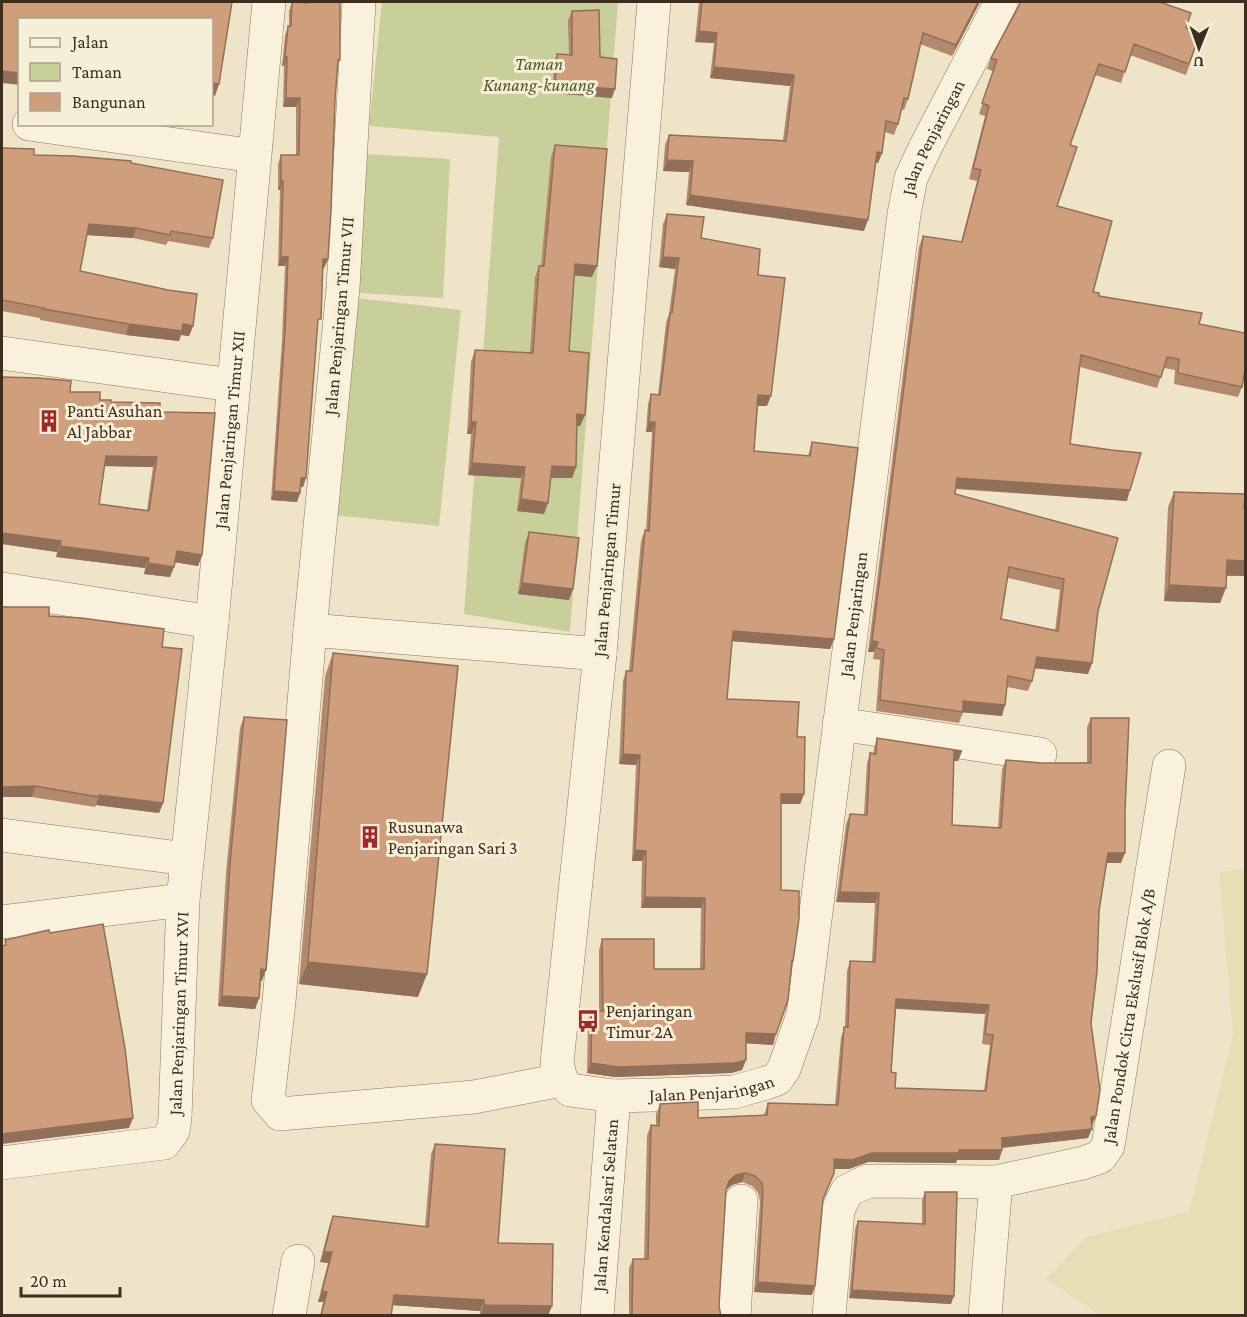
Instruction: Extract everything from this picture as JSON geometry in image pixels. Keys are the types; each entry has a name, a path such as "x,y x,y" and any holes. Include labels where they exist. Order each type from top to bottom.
{"street":[{"name":"Jalan Penjaringan Timur XII","path":"187,859 212,622 269,2"},
{"name":"Jalan Penjaringan Timur VII","path":"359,2 343,288 268,1101 280,1114 474,1098 561,1080"},
{"name":"Jalan Penjaringan Timur","path":"561,1080 557,1062 600,654 654,2"},
{"name":"Jalan Penjaringan","path":"614,1096 734,1092 777,1079 784,1069 803,1015 901,238 911,178 1001,2"},
{"path":"2,121 18,123"},
{"path":"43,126 254,156"},
{"path":"2,353 232,385"},
{"path":"2,588 212,622"},
{"path":"310,630 600,654"},
{"path":"839,724 1040,754"},
{"name":"Jalan Pondok Citra Ekslusif Blok A/B","path":"829,1316 838,1210 847,1191 868,1181 996,1182 1083,1163 1100,1157 1108,1146 1169,766"},
{"path":"2,836 187,859"},
{"name":"Jalan Penjaringan Timur XVI","path":"2,1163 164,1143 173,1131 183,900 187,859"},
{"name":"Jalan Penjaringan Timur XVI","path":"2,922 183,900"},
{"path":"561,1080 570,1090 614,1096"},
{"name":"Jalan Kendalsari Selatan","path":"597,1316 614,1096"},
{"path":"985,1316 996,1182"},
{"path":"734,1316 741,1201"},
{"path":"289,1316 298,1261"}],"shaded area":[{"path":"1245,869 1245,1315 1100,1315 1046,1279 1086,1237 1189,1212 1233,1034 1219,872"}],"green space":[{"name":"Taman Kunang-kunang","path":"382,2 618,2 570,632 464,614 499,137 369,126"},
{"path":"366,154 450,159 443,298 358,293"},
{"path":"357,298 461,310 439,526 333,515"}],"building":[{"path":"2,2 232,2 219,84 213,83 213,18 18,18 18,73 2,71"},
{"path":"292,2 340,2 340,60 338,60 335,99 328,259 323,259 321,319 318,319 306,478 301,478 300,493 274,491 288,257 281,257 283,181 281,181 281,155 299,155 300,98 286,98 287,57 285,57 288,26 291,26"},
{"path":"702,2 978,2 956,45 923,33 908,99 904,98 898,124 886,121 882,153 877,152 868,220 690,195 693,161 667,160 669,135 786,141 794,75 714,67 717,33 699,31"},
{"path":"1021,2 1160,2 1191,13 1186,28 1200,33 1189,64 1134,44 1125,72 1099,64 1070,145 1077,147 1057,206 1112,221 1093,292 1099,293 1099,296 1202,313 1199,324 1245,333 1245,369 1242,387 1178,373 1179,359 1167,357 1161,377 1081,355 1070,444 1141,453 1130,490 957,478 955,494 1118,538 1098,611 1092,663 1037,657 1032,681 1008,676 1005,705 963,701 963,712 880,700 884,650 876,648 878,642 872,641 923,236 962,242 981,170 973,168 989,106 982,103 997,60 991,58","holes":["1009,567 1064,579 1058,631 1001,619"]},
{"path":"599,10 600,57 617,59 615,89 555,85 557,54 572,55 572,11"},
{"path":"555,145 607,149 597,266 575,264 569,351 589,353 585,415 577,414 576,467 552,466 548,503 521,499 525,467 472,463 476,422 471,422 475,350 533,353 539,266 544,266"},
{"path":"2,148 34,149 34,155 131,161 131,163 223,180 213,238 171,231 170,235 136,228 89,224 80,271 197,294 193,326 183,324 182,331 129,324 2,300"},
{"path":"667,214 704,217 701,238 760,249 758,275 785,278 771,396 758,395 754,451 810,456 812,442 858,448 834,639 733,631 727,699 799,702 797,737 805,737 804,794 781,794 781,890 799,891 799,919 788,1000 776,1034 746,1033 746,1060 735,1063 619,1067 591,1063 592,1011 603,1011 602,939 654,939 654,969 704,969 705,898 645,897 646,851 635,850 640,755 623,754 626,671 632,671 645,530 649,531 655,422 649,422 651,394 660,395 679,258 663,257"},
{"path":"2,377 71,381 70,392 100,392 100,400 111,400 111,402 160,403 160,412 215,413 202,555 177,551 174,567 148,563 149,558 60,546 61,541 2,533","holes":["106,456 157,457 149,511 99,504"]},
{"path":"1174,492 1245,494 1245,561 1227,560 1226,588 1169,585"},
{"path":"529,532 579,538 573,589 522,583"},
{"path":"2,607 49,607 49,616 164,629 162,647 182,649 163,803 99,795 99,797 35,786 2,787"},
{"name":"Rusunawa Penjaringan Sari 3","path":"333,653 458,666 427,974 308,962"},
{"path":"244,717 287,720 266,970 261,969 259,998 222,996 230,863"},
{"path":"1091,718 1129,718 1125,853 1108,853 1099,911 1097,971 1091,1023 1100,1090 1096,1116 1091,1117 1092,1129 1002,1138 1002,1150 959,1150 959,1153 872,1153 852,1160 834,1159 834,1173 823,1199 815,1286 758,1282 762,1183 755,1176 745,1173 736,1175 729,1181 726,1190 719,1306 721,1316 632,1316 633,1259 648,1259 651,1125 659,1126 660,1104 698,1102 698,1118 767,1115 768,1103 838,1105 844,1027 848,1027 850,961 875,962 879,893 840,892 850,814 867,815 870,753 876,754 877,738 962,751 954,751 952,825 1001,828 1006,760 1091,763","holes":["896,999 989,1005 985,1034 993,1035 986,1091 895,1088 896,1073 891,1072"]},
{"path":"103,924 125,1048 133,1118 2,1134 2,946 6,945 5,940 49,930 50,933"},
{"path":"435,1144 505,1149 498,1243 553,1244 552,1306 484,1305 484,1300 394,1295 391,1316 321,1316 327,1292 322,1291 332,1252 324,1252 333,1216 428,1227"},
{"path":"925,1192 957,1192 954,1296 852,1290 858,1221 925,1224"}],"place":[{"name":"Panti Asuhan Al Jabbar","path":"49,421"},
{"name":"Rusunawa Penjaringan Sari 3","path":"370,837"},
{"name":"Penjaringan Timur 2A","path":"588,1021"}]}
